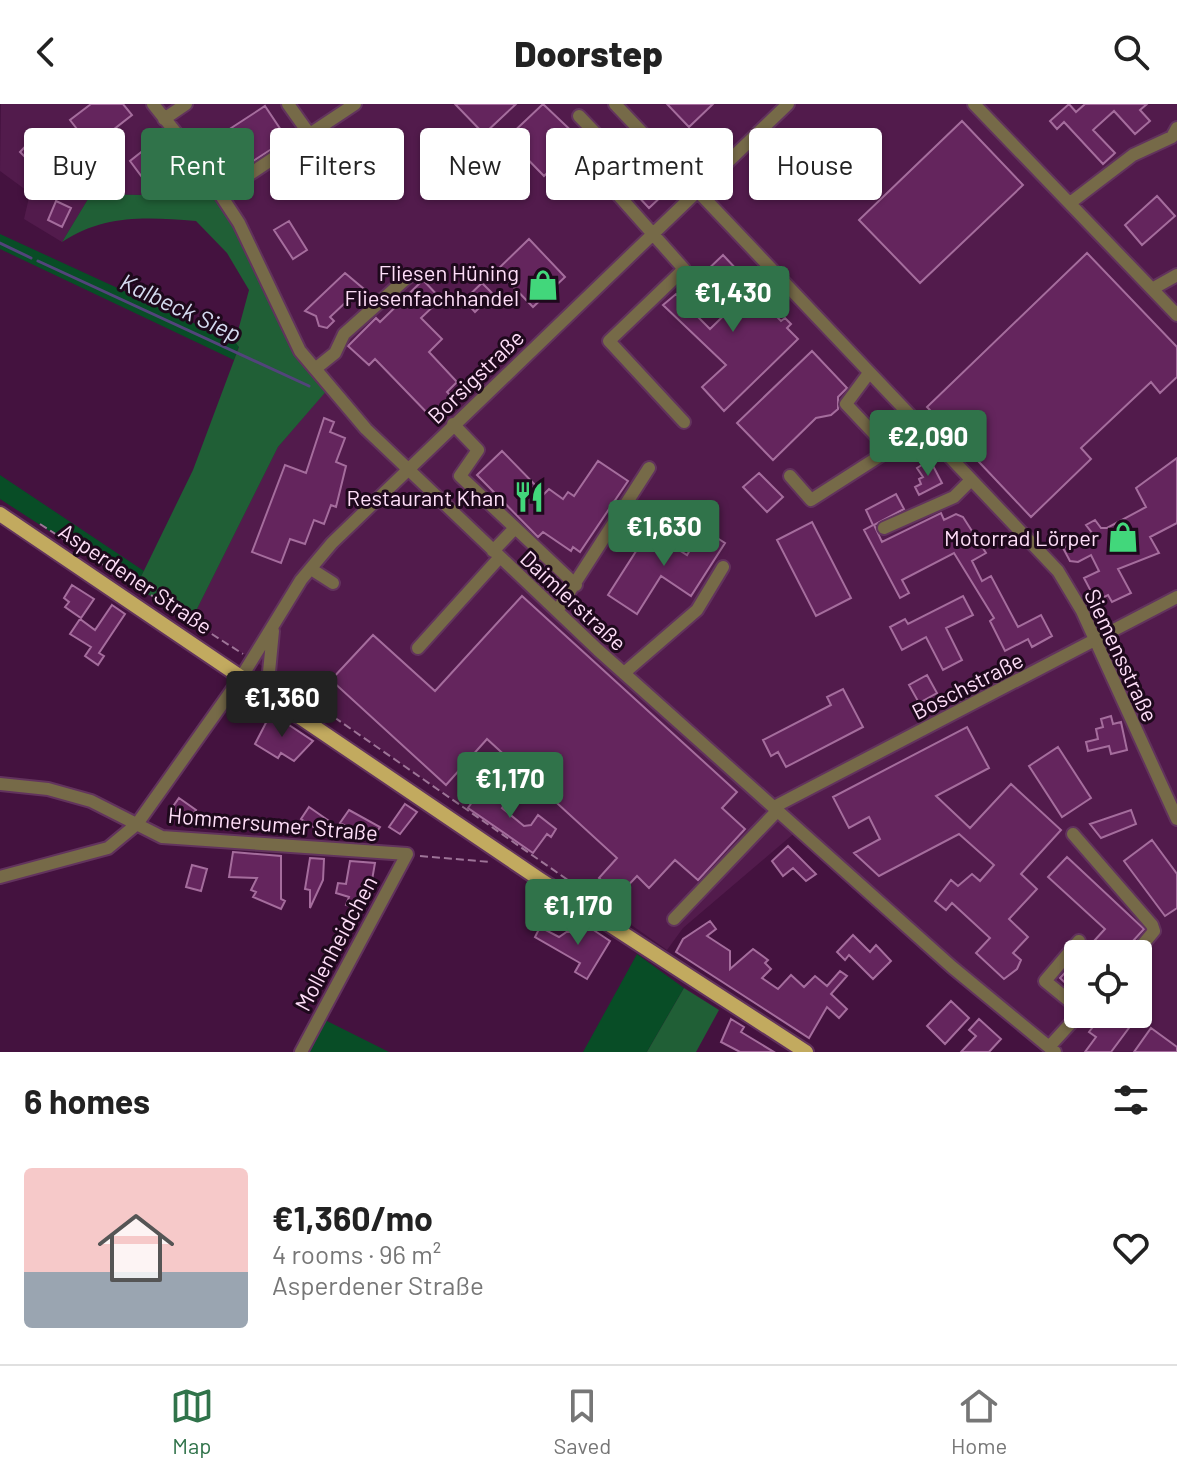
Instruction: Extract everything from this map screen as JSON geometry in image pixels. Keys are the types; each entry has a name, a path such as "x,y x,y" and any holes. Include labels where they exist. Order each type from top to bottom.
{"main road":[{"name":"Asperdener Straße","path":"0,514 539,879 806,1052"}],"street":[{"name":"Daimlerstraße","path":"153,104 171,128"},
{"path":"164,119 186,104"},
{"path":"288,104 305,128"},
{"name":"Siemensstraße","path":"615,104 638,128"},
{"name":"Borsigstraße","path":"733,158 788,104"},
{"path":"974,104 1177,315"},
{"path":"319,128 348,106"},
{"path":"579,116 621,160 604,179 684,269 609,341 684,422"},
{"path":"1070,203 1133,155 1172,137 1177,128"},
{"name":"Daimlerstraße","path":"224,200 239,223 300,351 366,429 624,673 952,967 1052,1050"},
{"name":"Borsigstraße","path":"242,676 311,569 453,424 689,200"},
{"name":"Siemensstraße","path":"706,200 1058,571 1082,611 1177,819"},
{"path":"1152,289 1177,275"},
{"path":"315,369 335,353 344,334 409,276"},
{"path":"869,373 846,404 879,439"},
{"path":"453,424 478,450 460,476 576,585"},
{"path":"790,476 811,500 922,429"},
{"path":"557,611 649,468"},
{"path":"884,528 954,497 971,480"},
{"path":"418,648 515,528"},
{"path":"624,673 697,610 723,567"},
{"path":"311,569 333,583"},
{"name":"Boschstraße","path":"674,919 776,809 1177,597"},
{"name":"Borsigstraße","path":"274,623 269,672 279,701"},
{"name":"Hommersumer Straße","path":"0,877 108,848 137,824 242,676"},
{"name":"Hommersumer Straße","path":"0,784 48,789 91,801 162,837 407,854"},
{"path":"1073,834 1152,925 1154,931 1147,940"},
{"name":"Mollenheidchen","path":"301,1052 407,854"},
{"path":"1064,959 1045,981 1064,998"},
{"path":"1052,1050 1067,1028"}],"path":[{"path":"30,518 252,659"},
{"path":"269,672 608,908"},
{"path":"407,854 490,862"}],"shaded area":[{"path":"1,104 1177,104 1177,1052 1055,1052 798,830 683,928 667,950 252,659 191,621 278,447 329,387 222,200 254,200 254,128 141,128 141,195 125,195 125,128 24,128 24,189 0,171"},
{"path":"28,200 87,200 62,242 24,219"}],"green space":[{"path":"125,195 141,195 141,200 221,200 278,308 329,388 278,447 191,621 136,587 193,470 239,347 235,342 249,290 227,253 196,221 143,219 110,222 94,226 62,242 87,200 125,200"},
{"path":"0,234 235,342 239,346 234,360 0,249"},
{"path":"0,475 144,571 136,587 0,499"},
{"path":"637,954 684,988 647,1052 583,1052"},
{"path":"684,988 719,1010 696,1052 647,1052"},
{"path":"319,1017 389,1052 301,1052"}],"building":[{"path":"91,104 123,104 132,115 115,128 76,128 70,120"},
{"path":"455,104 516,104 490,128 478,128"},
{"path":"543,104 568,128 546,128 544,176 530,162 530,128 518,128"},
{"path":"667,104 713,104 689,127"},
{"path":"1069,104 1076,112 1085,104 1147,104 1140,110 1150,121 1135,134 1114,111 1093,130 1115,153 1103,164 1064,122 1057,129 1050,121"},
{"path":"265,106 280,128 270,128 270,150 254,160 254,128 231,128"},
{"path":"962,121 1023,185 920,283 859,220"},
{"path":"141,152 141,176 130,161"},
{"path":"1157,196 1175,216 1142,245 1125,225"},
{"path":"642,200 658,200 649,208"},
{"path":"56,201 71,208 62,227 48,220"},
{"path":"289,221 307,250 293,259 274,230"},
{"path":"529,239 565,277 533,307 497,270"},
{"path":"1087,253 1177,347 1177,377 1160,393 1151,382 1081,448 1091,459 1031,517 927,407"},
{"path":"723,255 738,271 694,313 710,329 750,290 781,321 785,318 791,324 787,328 798,339 724,411 702,387 726,365 663,305 676,294 679,297"},
{"path":"345,273 364,289 364,295 359,300 346,302 330,317 334,321 327,328 319,326 316,316 305,311"},
{"path":"423,280 441,299 421,318 442,339 429,352 457,382 447,392 455,400 434,420 375,359 369,365 348,346 376,318 380,322"},
{"path":"482,283 493,294 475,312 464,300"},
{"path":"812,351 847,388 838,397 838,409 831,415 816,418 773,460 737,423"},
{"path":"324,418 334,422 330,432 345,438 336,462 346,466 336,507 331,505 324,524 314,520 305,544 290,539 281,563 252,552 285,465 306,473"},
{"path":"502,451 544,494 549,489 563,499 568,492 574,496 598,461 628,481 580,552 573,547 571,551 543,532 538,537 477,475"},
{"path":"1177,458 1177,523 1150,537 1159,553 1118,569 1131,593 1112,602 1108,595 1096,601 1084,578 1099,571 1091,555 1078,562 1070,561 1063,548 1092,533 1086,525 1095,520 1101,528 1107,528 1146,507 1136,488"},
{"path":"930,460 942,483 919,495 915,487 921,484 919,479 923,477 917,468"},
{"path":"759,473 783,497 767,512 743,487"},
{"path":"896,494 904,509 874,525 882,542 941,513 944,520 956,514 963,517 986,553 972,561 982,581 991,576 1018,627 1041,615 1052,636 1032,647 1028,639 1005,651 990,621 994,618 954,553 902,580 909,593 900,598 864,530 873,525 866,510"},
{"path":"812,522 851,598 816,616 777,540"},
{"path":"703,529 725,543 691,596 661,576 637,614 608,595 649,531 687,555"},
{"path":"72,585 94,599 81,618 65,607 69,602 64,598"},
{"path":"522,596 737,792 722,808 745,829 698,880 675,860 649,888 637,876 618,896 599,878 617,858 487,739 446,785 331,680 373,635 435,691"},
{"path":"963,596 973,615 946,628 962,660 943,670 926,637 902,650 890,627 905,619 908,624"},
{"path":"112,605 125,614 99,653 104,656 98,665 85,656 91,647 70,634 80,619 95,630"},
{"path":"927,675 937,693 919,703 909,685"},
{"path":"843,689 863,727 786,767 778,752 771,756 763,740 831,705 827,697"},
{"path":"271,713 313,741 294,761 281,753 278,758 255,744"},
{"path":"1111,716 1113,724 1121,722 1127,750 1111,754 1109,746 1088,751 1086,742 1098,739 1096,729 1103,727 1101,719"},
{"path":"967,727 989,768 936,796 970,828 1011,784 1061,830 1021,874 1037,889 1009,919 1028,937 1013,953 1021,960 1017,969 1004,979 976,953 990,938 952,903 946,910 935,901 951,880 958,886 972,874 980,881 994,865 959,834 879,876 854,853 880,839 869,817 849,828 833,797"},
{"path":"1058,747 1091,798 1062,817 1029,766"},
{"path":"484,785 507,800 502,808 524,826 531,825 538,815 556,829 551,837 547,834 533,853 468,808"},
{"path":"179,798 196,810 186,824 169,812"},
{"path":"405,804 417,812 400,834 389,827"},
{"path":"309,807 329,821 321,832 301,819"},
{"path":"349,810 380,827 371,840 340,823"},
{"path":"1131,810 1136,824 1101,838 1090,824"},
{"path":"1152,840 1177,874 1177,908 1165,916 1124,861"},
{"path":"788,846 816,874 806,881 793,868 783,876 772,861"},
{"path":"233,852 281,856 281,899 285,901 281,909 253,897 256,892 251,890 257,878 229,877"},
{"path":"1067,857 1144,929 1134,940 1095,940 1105,929 1048,877"},
{"path":"310,858 324,859 323,880 310,908 310,890 305,889"},
{"path":"350,861 375,863 371,886 363,885 355,908 346,905 349,897 336,893 338,883 346,884"},
{"path":"192,865 207,869 201,891 186,887"},
{"path":"710,921 716,929 707,936 730,951 730,969 753,949 768,960 765,963 771,969 762,978 778,989 791,975 804,987 815,976 827,986 840,971 847,976 831,994 847,1009 839,1018 827,1007 809,1038 676,952 683,939"},
{"path":"586,925 610,941 587,979 575,972 580,963 535,937 540,927 559,937 568,931 578,937"},
{"path":"853,935 870,952 876,945 891,961 873,979 849,955 845,960 837,952"},
{"path":"951,1001 969,1018 945,1044 927,1026"},
{"path":"731,1019 744,1027 741,1032 774,1052 740,1052 721,1042"},
{"path":"979,1019 1001,1039 989,1052 961,1052 976,1036 969,1030"},
{"path":"1092,1028 1129,1028 1111,1052 1085,1052 1096,1037 1089,1032"},
{"path":"1151,1028 1177,1047 1177,1052 1134,1052"}],"waterway":[{"name":"Kalbeck Siep","path":"0,243 31,258"},
{"name":"Kalbeck Siep","path":"38,261 309,386"}],"place":[{"name":"Fliesen Hüning Fliesenfachhandel","path":"543,285"},
{"name":"Restaurant Khan","path":"529,497"},
{"name":"Motorrad Lörper","path":"1123,537"}]}
